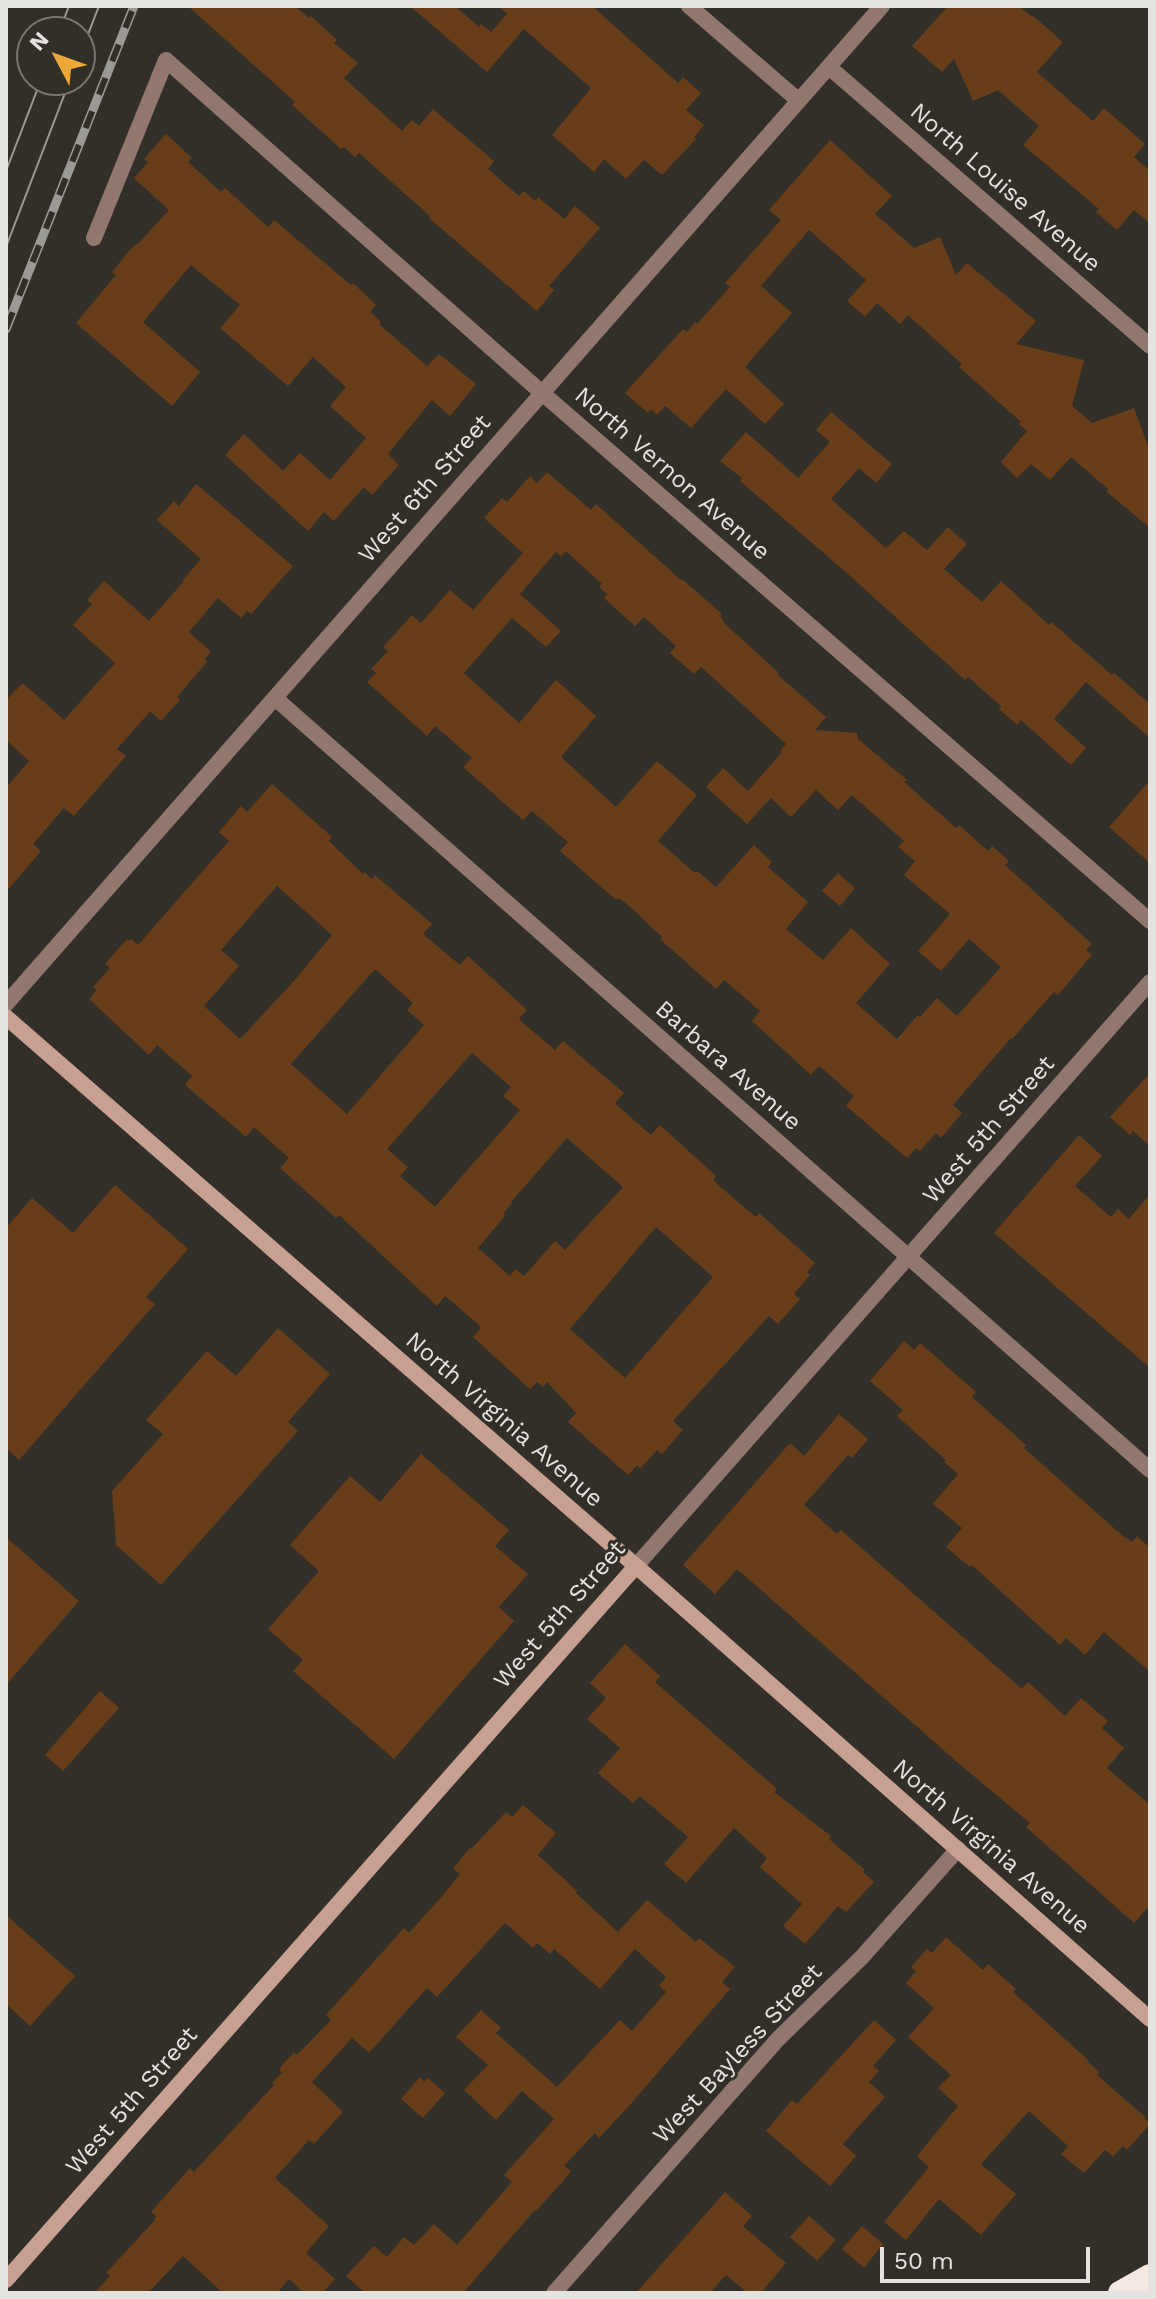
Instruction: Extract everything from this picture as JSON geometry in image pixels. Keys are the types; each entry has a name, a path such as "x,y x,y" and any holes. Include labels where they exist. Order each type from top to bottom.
{"highway":[{"path":"1120,2293 1150,2276"}],"street":[{"path":"689,6 799,101"},
{"name":"West 6th Street","path":"6,1004 882,6"},
{"name":"North Vernon Avenue","path":"94,238 166,60 541,392 1150,921"},
{"name":"North Louise Avenue","path":"829,67 1150,346"},
{"name":"Barbara Avenue","path":"275,698 1150,1470"},
{"name":"West 5th Street","path":"6,2280 1150,982"},
{"name":"North Virginia Avenue","path":"6,1017 1150,2019"},
{"name":"West Bayless Street","path":"554,2293 778,2039 862,1957 958,1849"}],"building":[{"path":"188,6 295,6 309,18 311,16 337,40 334,43 358,63 344,78 402,131 412,120 419,126 433,109 494,161 488,169 519,196 524,191 535,201 538,197 564,219 575,206 600,228 549,286 554,290 537,311 359,153 355,157 344,147 341,149 292,105 295,102"},
{"path":"410,6 455,6 479,27 481,24 491,32 507,14 499,6 592,6 678,83 683,77 701,93 686,110 704,125 694,137 696,139 662,175 644,160 626,179 604,159 594,172 552,135 591,88 524,29 487,72"},
{"path":"948,6 1019,6 1063,42 1037,72 1093,121 1104,108 1145,144 1134,157 1150,171 1150,224 1134,210 1117,230 1096,212 1099,209 1023,145 1039,126 998,90 973,101 954,59 942,72 912,46"},
{"path":"166,134 192,158 188,162 221,192 225,188 268,227 274,220 351,285 353,283 376,305 370,312 381,322 379,324 427,366 439,354 476,384 450,416 432,400 388,454 398,466 372,495 364,487 334,521 324,512 308,531 225,455 244,434 283,471 300,453 330,480 366,438 330,406 346,387 313,357 288,386 220,328 240,305 191,265 143,322 200,372 172,406 76,323 116,275 112,272 129,251 169,210 134,178 148,162 144,159"},
{"path":"830,140 892,196 875,214 914,248 940,237 956,275 967,263 1036,321 1016,344 1084,360 1072,406 1092,423 1134,408 1150,451 1150,528 1071,457 1050,480 1031,464 1017,478 1001,462 1027,431 1019,424 1021,422 959,367 962,364 908,315 900,324 877,303 865,317 847,301 866,280 809,230 761,286 792,313 745,367 784,404 765,424 726,389 691,428 665,406 657,415 651,409 648,413 625,393 683,329 687,332 695,322 697,324 730,287 725,283 781,220 769,210"},
{"path":"831,412 892,464 876,483 859,468 831,499 886,548 904,531 927,550 948,527 967,544 944,569 982,602 1001,581 1049,625 1051,622 1112,675 1114,673 1150,704 1150,738 1086,682 1054,719 1086,748 1071,765 1021,720 1017,725 968,677 965,680 720,461 746,432 798,478 830,442 816,430"},
{"path":"547,472 591,510 596,504 722,614 723,622 826,717 815,730 857,733 858,739 907,780 904,782 956,828 959,825 988,851 992,846 1009,861 1005,865 1092,944 1086,950 1092,955 1058,995 1054,992 953,1105 962,1113 941,1138 936,1133 920,1151 916,1148 907,1158 846,1106 854,1096 819,1066 811,1075 752,1021 760,1011 724,980 716,989 660,939 662,937 626,903 618,898 616,900 560,851 568,842 532,811 523,820 463,767 472,758 435,726 427,736 367,682 376,673 371,669 388,651 383,647 412,615 421,623 450,590 473,610 523,553 484,518 502,498 507,502 530,476 537,483","holes":["566,551 602,584 599,587 607,594 604,598 635,626 644,617 676,646 670,653 694,674 701,667 786,744 748,791 723,768 706,787 747,824 771,798 791,817 816,790 838,810 852,795 904,841 898,847 915,861 904,875 950,914 918,951 941,971 969,939 1001,967 957,1016 937,998 897,1039 856,1003 890,964 851,928 823,960 786,929 808,902 768,867 772,862 754,845 716,887 658,841 697,795 657,761 616,807 561,757 596,716 556,680 519,723 464,673 512,618 546,647 561,631 520,594 556,552 561,556"]},
{"path":"196,484 293,566 251,614 247,611 241,618 218,598 189,632 211,652 205,659 207,662 177,697 180,700 161,721 150,711 117,749 126,756 74,816 64,808 33,844 41,851 6,892 6,788 29,761 6,740 6,700 23,683 64,720 115,663 73,625 92,604 87,600 104,581 149,621 184,581 201,559 157,520 174,501 179,506"},
{"path":"1150,780 1150,863 1109,827"},
{"path":"272,784 332,837 329,841 363,874 372,879 375,875 432,924 423,934 460,965 468,956 527,1010 519,1018 522,1022 555,1050 563,1041 624,1093 615,1103 619,1107 651,1135 660,1125 716,1176 713,1179 718,1185 756,1217 759,1213 815,1263 807,1272 810,1275 794,1294 800,1299 778,1324 769,1316 673,1421 683,1430 662,1454 657,1450 640,1469 637,1465 628,1475 568,1422 576,1413 547,1382 543,1387 537,1382 530,1389 473,1337 481,1328 478,1324 445,1296 437,1306 339,1215 336,1218 280,1168 289,1158 254,1127 246,1137 185,1085 192,1076 157,1045 149,1055 89,999 97,990 93,987 110,968 105,964 127,939 138,945 229,841 219,832 241,806 247,812","holes":["277,886 332,935 240,1039 204,1006 239,966 221,950","375,969 413,1003 407,1010 424,1025 347,1114 291,1064","472,1053 511,1087 503,1096 520,1110 435,1207 400,1176 408,1167 387,1149","567,1138 623,1187 565,1250 555,1241 524,1276 516,1269 510,1276 478,1248","656,1227 713,1277 625,1378 570,1329"]},
{"path":"838,873 855,888 840,906 822,891"},
{"path":"1150,1073 1150,1146 1133,1131 1130,1135 1110,1117"},
{"path":"1079,1135 1102,1156 1075,1186 1111,1217 1118,1209 1129,1219 1150,1194 1150,1368 994,1233"},
{"path":"115,1185 188,1249 146,1297 155,1304 19,1460 6,1448 6,1228 32,1198 73,1233"},
{"path":"278,1328 330,1374 288,1422 298,1431 161,1585 116,1545 112,1491 163,1434 146,1420 207,1351 236,1376"},
{"path":"904,1341 914,1350 920,1343 976,1392 972,1397 1026,1445 1024,1448 1125,1538 1132,1542 1137,1536 1150,1548 1150,1672 1104,1632 1085,1655 1066,1638 1060,1645 972,1565 970,1567 946,1547 962,1528 933,1504 958,1474 897,1416 903,1410 870,1381"},
{"path":"839,1414 868,1439 852,1458 848,1455 804,1505 837,1534 841,1530 1022,1689 1028,1682 1065,1716 1081,1698 1108,1721 1102,1728 1124,1748 1107,1768 1150,1805 1150,1905 1134,1923 1026,1827 1030,1823 737,1569 715,1594 683,1565 790,1443 804,1456"},
{"path":"421,1454 509,1530 495,1546 528,1574 499,1607 514,1621 394,1759 293,1671 303,1660 268,1629 319,1571 290,1545 350,1476 380,1502"},
{"path":"6,1537 79,1601 6,1685"},
{"path":"625,1644 660,1676 655,1682 777,1789 774,1792 831,1836 829,1839 865,1870 863,1872 874,1882 846,1912 838,1906 805,1944 783,1926 802,1904 760,1867 767,1858 734,1828 686,1883 664,1864 688,1837 640,1796 633,1803 598,1773 620,1748 587,1719 606,1698 590,1683"},
{"path":"100,1691 119,1708 63,1771 45,1755"},
{"path":"523,1805 556,1833 538,1855 618,1932 647,1900 696,1942 699,1938 735,1967 722,1982 730,1989 599,2138 595,2133 564,2166 571,2171 563,2181 463,2293 365,2293 346,2276 374,2246 387,2257 404,2237 414,2245 434,2224 457,2245 512,2182 504,2175 554,2119 522,2091 496,2120 464,2090 488,2065 456,2037 481,2010 501,2028 496,2033 557,2087 620,2020 632,2031 666,1992 659,1986 666,1977 635,1949 600,1989 554,1949 550,1954 537,1943 533,1948 505,1923 437,1997 427,1988 369,2053 352,2038 312,2082 343,2112 314,2144 309,2140 275,2178 329,2226 306,2253 335,2279 322,2293 304,2293 289,2279 277,2293 223,2293 183,2256 148,2293 94,2293 110,2276 106,2273 155,2220 156,2216 151,2212 190,2168 194,2172 274,2085 272,2083 282,2073 279,2069 331,2020 326,2015 404,1928 409,1933 443,1895 460,1874 453,1868 470,1848 506,1812 512,1817"},
{"path":"6,1915 75,1976 30,2026 6,2004"},
{"path":"946,1937 983,1970 988,1964 1016,1989 1013,1992 1088,2060 1099,2072 1097,2075 1150,2124 1127,2150 1123,2146 1113,2157 1105,2150 1084,2173 1061,2154 1068,2146 1029,2111 981,2164 1016,2194 981,2235 939,2199 906,2240 884,2222 929,2167 917,2156 958,2106 938,2088 951,2075 908,2037 934,2008 906,1983 916,1971 911,1967 927,1949 932,1953"},
{"path":"874,2020 896,2040 873,2066 879,2071 869,2082 885,2097 843,2144 856,2156 830,2186 766,2131 792,2100 797,2104"},
{"path":"420,2077 424,2081 428,2078 445,2093 423,2118 401,2099"},
{"path":"725,2192 752,2216 743,2226 786,2263 761,2293 748,2293 726,2275 710,2293 636,2293"},
{"path":"809,2216 836,2240 817,2261 790,2237"},
{"path":"862,2226 883,2244 864,2268 842,2249"}],"tram line":[{"path":"65,16 69,6"},
{"path":"95,16 99,6"},
{"path":"6,171 35,96"},
{"path":"6,247 64,96"}],"railway":[{"path":"6,329 134,6"}]}
